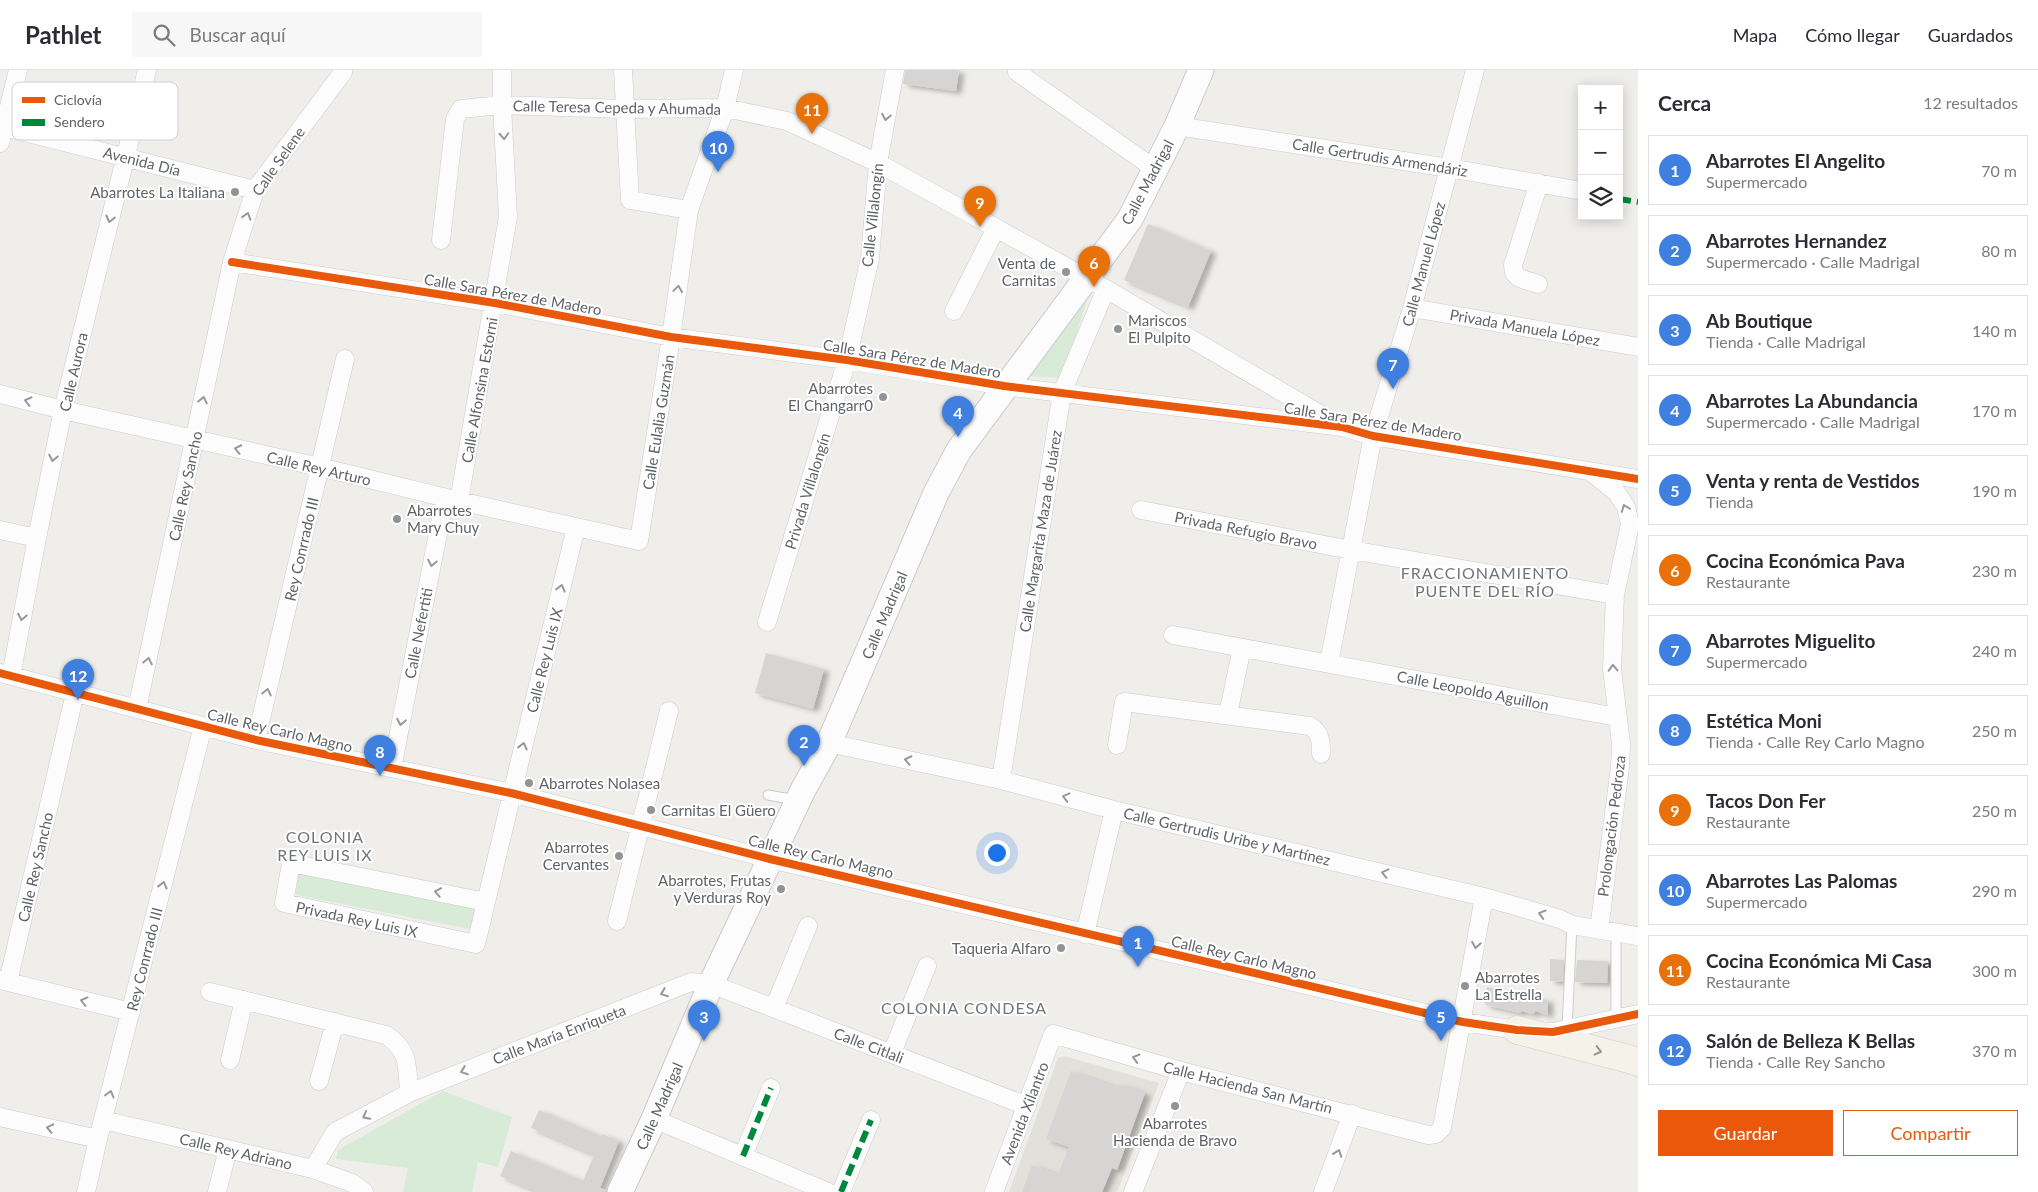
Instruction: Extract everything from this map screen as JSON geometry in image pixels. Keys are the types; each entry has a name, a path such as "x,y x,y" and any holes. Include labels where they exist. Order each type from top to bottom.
{"main road":[{"path":"1517,1030 1629,1058 1638,1062"}],"street":[{"name":"Calle Selene","path":"232,262 255,190 343,72 342,70"},
{"name":"Calle Alfonsina Estorni","path":"452,500 495,303 508,217 502,70"},
{"path":"623,70 630,200 689,210"},
{"name":"Calle Eulalia Guzmán","path":"639,541 689,210 725,108 734,70"},
{"name":"Calle Villalongín","path":"846,360 870,258 878,163 895,70"},
{"path":"1018,70 1017,72 1155,169"},
{"name":"Calle Madrigal","path":"620,1192 654,1119 711,984 770,859 829,743 936,493 959,450 1004,386 1077,292 1096,283 1177,126 1201,70"},
{"name":"Calle Manuel López","path":"1329,663 1373,436 1412,308 1476,70"},
{"path":"1,132 12,92"},
{"name":"Calle Teresa Cepeda y Ahumada","path":"441,240 455,119 461,109 502,104 624,109 725,108 787,120 878,163 1096,283 1342,427"},
{"name":"Calle Gertrudis Armendáriz","path":"1177,126 1449,168 1578,190"},
{"name":"Avenida Día","path":"42,140 125,156 255,190"},
{"name":"Calle Aurora","path":"6,675 63,410 129,140"},
{"path":"1538,284 1519,278 1514,273 1513,265 1539,183"},
{"path":"954,311 996,228"},
{"name":"Calle Sara Pérez de Madero","path":"232,262 495,303 671,337 846,360 1004,386 1342,427 1373,436 1638,479"},
{"name":"Calle Rey Sancho","path":"137,709 232,262"},
{"name":"Calle Margarita Maza de Juárez","path":"1001,780 1062,393 1096,283"},
{"name":"Privada Manuela López","path":"1412,308 1638,347"},
{"name":"Rey Conrrado III","path":"256,740 345,359"},
{"name":"Privada Villalongín","path":"767,622 846,360"},
{"name":"Calle Rey Arturo","path":"0,394 63,410 320,467 452,500 639,541"},
{"name":"Prolongación Pedroza","path":"1589,470 1616,492 1626,507 1630,524 1615,595 1612,669 1621,744 1619,933"},
{"name":"Calle Nefertiti","path":"392,768 452,500"},
{"name":"Privada Refugio Bravo","path":"1141,510 1350,550 1615,595"},
{"name":"Calle Rey Luis IX","path":"512,794 576,527"},
{"path":"0,530 37,538"},
{"name":"Calle Leopoldo Aguillon","path":"1173,635 1617,717"},
{"path":"1228,714 1242,648"},
{"name":"Calle Rey Carlo Magno","path":"6,675 256,740 512,794 770,859 1463,1022 1517,1030 1553,1032 1628,1016"},
{"name":"Calle Rey Sancho","path":"4,981 76,693"},
{"path":"1117,745 1124,702 1310,726 1317,730 1321,741 1321,754"},
{"path":"617,920 669,711"},
{"name":"Rey Conrrado III","path":"86,1192 203,726"},
{"name":"Calle Gertrudis Uribe y Martínez","path":"829,743 1001,780 1114,810 1484,897 1560,919 1572,925 1619,933"},
{"name":"Privada Rey Luis IX","path":"486,902 291,863 284,903 476,944 512,794"},
{"path":"1085,934 1114,810"},
{"path":"1463,1022 1484,897"},
{"path":"774,1008 808,926"},
{"path":"892,1053 927,966"},
{"path":"4,981 131,1012"},
{"name":"Calle María Enriqueta","path":"313,1168 336,1132 409,1093 691,982 711,984"},
{"name":"Calle Citlali","path":"711,984 1027,1106"},
{"path":"210,992 386,1035 398,1042 406,1056 409,1093"},
{"path":"230,1060 244,1000"},
{"path":"319,1080 335,1022"},
{"name":"Calle Hacienda San Martín","path":"1053,1034 1181,1071 1428,1135 1436,1134 1442,1128 1463,1022"},
{"name":"Avenida Xilantro","path":"994,1192 1053,1034"},
{"path":"1134,1192 1181,1071"},
{"path":"744,1156 771,1088"},
{"path":"1323,1192 1352,1114"},
{"path":"0,1117 98,1139"},
{"path":"654,1119 828,1192"},
{"name":"Calle Rey Adriano","path":"103,1120 313,1168 352,1183 364,1192"},
{"path":"841,1192 871,1120"},
{"path":"217,1192 228,1149"}],"lane":[{"path":"768,795 799,800"},
{"path":"1567,1028 1572,925"},
{"path":"1619,933 1628,1016"}],"shaded area":[{"path":"1064,1056 1159,1083 1117,1192 1009,1192 1058,1058"}],"green space":[{"path":"1091,288 1062,378 1026,376"},
{"path":"298,874 479,906 475,930 296,895"},
{"path":"443,1091 512,1117 498,1167 478,1162 472,1192 403,1192 408,1168 336,1159 338,1150"}],"building":[{"path":"905,70 959,70 956,91 903,84"},
{"path":"1148,224 1211,251 1188,307 1124,280"},
{"path":"766,653 824,669 813,709 755,693"},
{"path":"1550,959 1564,960 1563,982 1550,981"},
{"path":"1577,960 1608,961 1607,983 1575,982"},
{"path":"1487,987 1548,1000 1548,1015 1535,1011 1533,1014 1522,1011 1520,1013 1486,1005 1484,1002"},
{"path":"1071,1071 1118,1088 1119,1084 1145,1093 1117,1170 1112,1168 1102,1192 1022,1192 1032,1165 1058,1175 1069,1147 1046,1139"},
{"path":"539,1110 601,1136 602,1134 619,1141 600,1188 606,1190 606,1192 538,1192 500,1176 511,1151 583,1181 594,1155 531,1128"}],"marked path":[{"path":"1623,200 1638,202"},
{"path":"743,1156 771,1088"},
{"path":"841,1192 871,1120"}],"cycle path":[{"path":"232,262 495,303 671,337 847,360 1004,386 1342,427 1373,436 1638,479"},
{"path":"0,673 256,740 511,793 770,859 1463,1022 1517,1030 1553,1032 1638,1014"}],"place":[{"name":"Cocina Económica Mi Casa","path":"812,134"},
{"name":"Abarrotes Las Palomas","path":"718,172"},
{"name":"Abarrotes La Italiana","path":"235,192"},
{"name":"Tacos Don Fer","path":"980,227"},
{"name":"Venta de Carnitas","path":"1066,272"},
{"name":"Cocina Económica Pava","path":"1094,287"},
{"name":"Mariscos El Pulpito","path":"1118,329"},
{"name":"Abarrotes Miguelito","path":"1393,389"},
{"name":"Abarrotes El Changarr0","path":"883,397"},
{"name":"Abarrotes La Abundancia","path":"958,437"},
{"name":"Abarrotes Mary Chuy","path":"397,519"},
{"name":"Salón de Belleza K Bellas","path":"78,700"},
{"name":"Abarrotes Hernandez","path":"804,766"},
{"name":"Estética Moni","path":"380,776"},
{"name":"Abarrotes Nolasea","path":"529,783"},
{"name":"Carnitas El Güero","path":"651,810"},
{"name":"Abarrotes Cervantes","path":"619,856"},
{"name":"Abarrotes, Frutas y Verduras Roy","path":"781,889"},
{"name":"Taqueria Alfaro","path":"1061,948"},
{"name":"Abarrotes El Angelito","path":"1138,967"},
{"name":"Abarrotes La Estrella","path":"1465,986"},
{"name":"Ab Boutique","path":"704,1041"},
{"name":"Venta y renta de Vestidos","path":"1441,1041"},
{"name":"Abarrotes Hacienda de Bravo","path":"1175,1106"}],"district":[{"name":"FRACCIONAMIENTO PUENTE DEL RÍO","path":"1485,581"},
{"name":"COLONIA REY LUIS IX","path":"325,845"},
{"name":"COLONIA CONDESA","path":"964,1007"}]}
